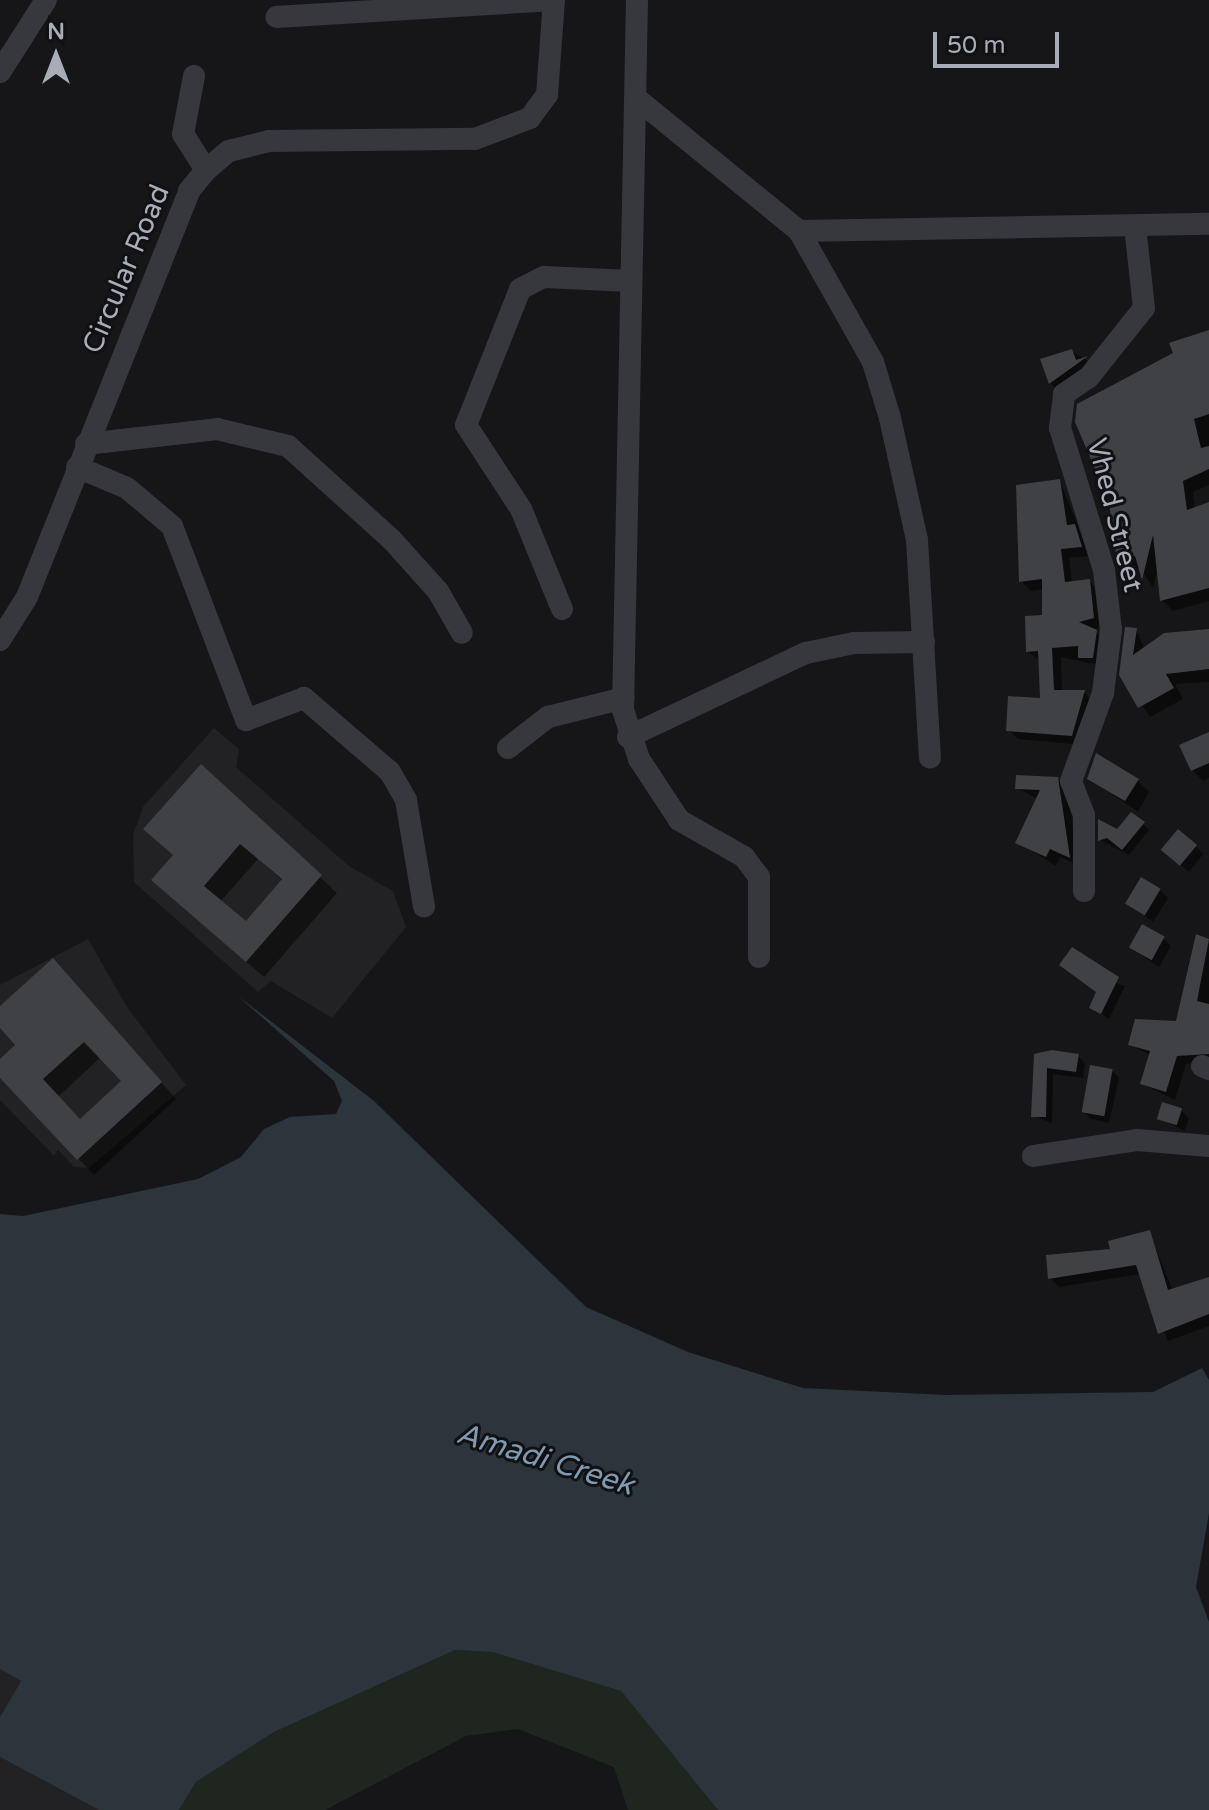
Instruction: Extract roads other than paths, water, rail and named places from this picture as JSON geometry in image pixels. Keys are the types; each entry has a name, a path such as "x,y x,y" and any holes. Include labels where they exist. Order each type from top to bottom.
{"street":[{"path":"0,72 46,0"},
{"path":"277,17 554,0"},
{"name":"Circular Road","path":"0,640 27,597 189,191 206,170 229,151 269,141 475,139 514,127 547,95 554,0"},
{"path":"637,0 624,698 628,737 679,820 744,857 759,877 759,957"},
{"path":"194,76 183,134 206,170"},
{"path":"636,98 799,231 873,362 890,418 917,540 930,758"},
{"path":"799,231 1209,224"},
{"name":"Vhed Street","path":"1084,891 1086,825 1071,781 1103,693 1111,630 1104,570 1060,428 1064,394 1089,377 1144,308 1135,226"},
{"path":"562,609 521,509 466,425 520,289 544,277 631,281"},
{"path":"86,444 217,429 288,446 392,540 438,591 462,633"},
{"path":"77,467 127,488 172,526 246,720 304,698 390,772 406,800 424,906"},
{"path":"628,737 806,653 854,643 924,642"},
{"path":"508,748 548,717 624,698"},
{"path":"1033,1156 1137,1140 1209,1146"}],"water":[{"name":"Amadi Creek","path":"238,996 374,1101 586,1307 688,1352 803,1388 945,1395 1153,1392 1202,1368 1209,1380 1209,1513 1196,1587 1209,1622 1209,1810 718,1810 621,1691 492,1652 455,1650 274,1732 196,1782 179,1810 99,1810 0,1757 0,1717 21,1681 0,1669 0,1214 23,1216 198,1179 241,1157 264,1129 290,1117 336,1114 342,1101 334,1081"}]}
